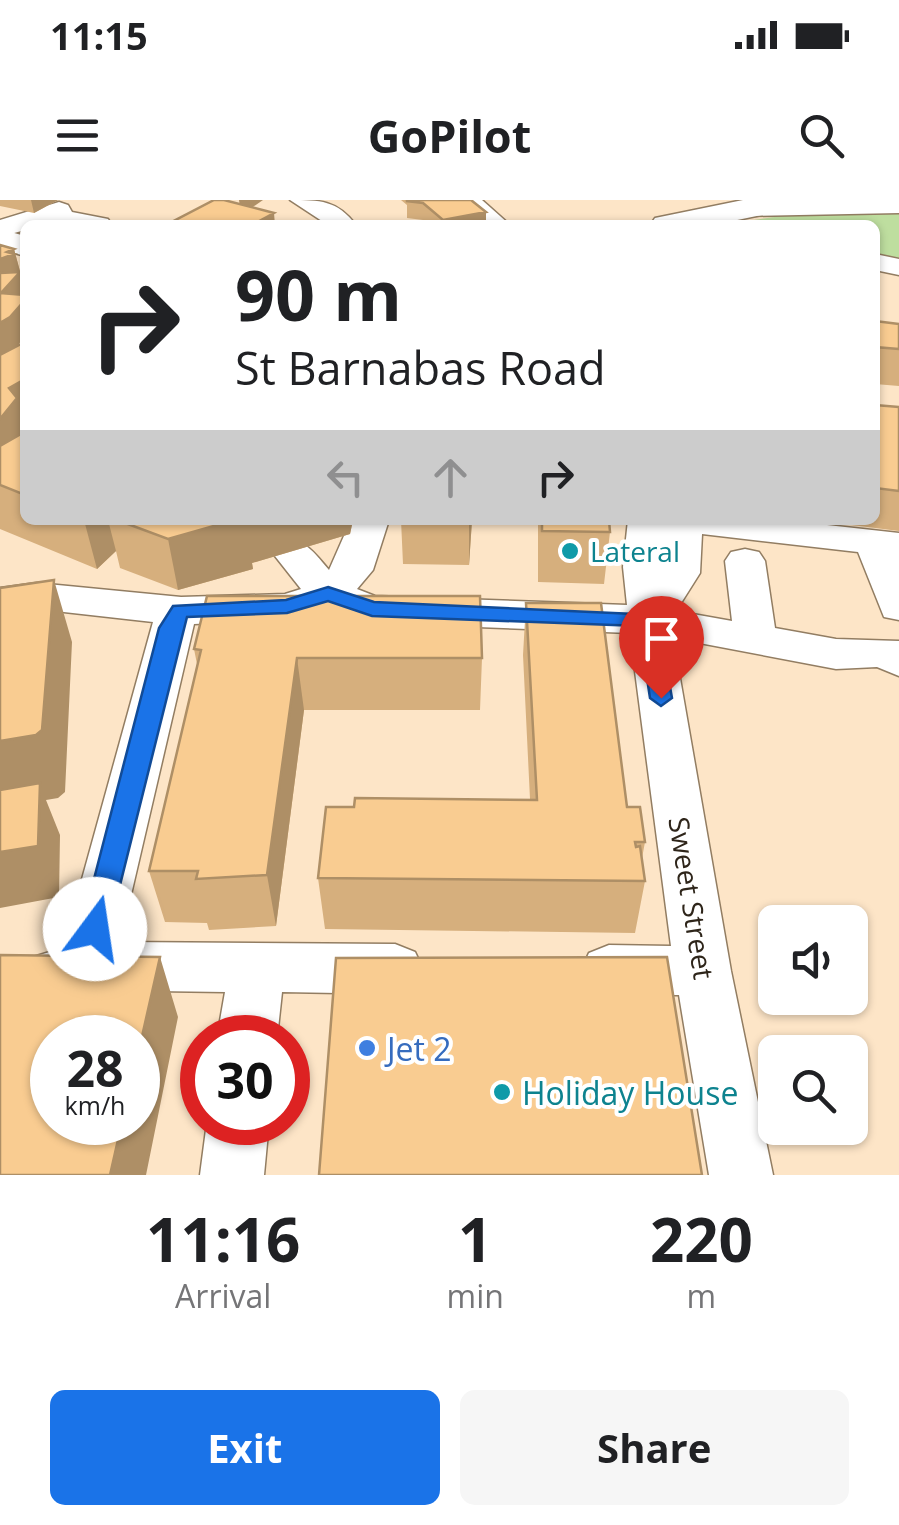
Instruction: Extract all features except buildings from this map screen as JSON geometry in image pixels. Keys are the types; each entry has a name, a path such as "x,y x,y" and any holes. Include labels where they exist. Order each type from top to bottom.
{"main road":[{"path":"694,220 789,200"},
{"path":"755,209 892,204"}],"street":[{"path":"466,200 491,220"},
{"path":"293,202 336,218"},
{"path":"69,205 59,217 74,220"},
{"path":"36,220 69,205"},
{"path":"18,598 180,611 287,606 328,594 353,570 368,525"},
{"name":"Sweet Street","path":"647,525 643,567 649,620 703,971 742,1175"},
{"path":"649,620 680,573 683,525"},
{"path":"791,526 886,543 899,607"},
{"path":"290,551 328,594 372,609 649,620 836,654 885,652 899,661"},
{"path":"745,560 755,639"},
{"path":"86,966 170,628 180,611"},
{"path":"0,986 23,985 86,966 444,969"},
{"path":"250,1015 257,968"},
{"path":"564,970 703,971"},
{"path":"232,1175 235,1145"}],"green space":[{"path":"899,211 899,262 880,258 880,220 754,220 802,213"}],"place":[{"name":"Lateral","path":"570,551"},
{"name":"Jet 2","path":"367,1048"},
{"name":"Holiday House","path":"502,1092"}],"route":[{"path":"95,929 170,628 180,611 287,606 328,594 372,609 649,620 661,698"}]}
